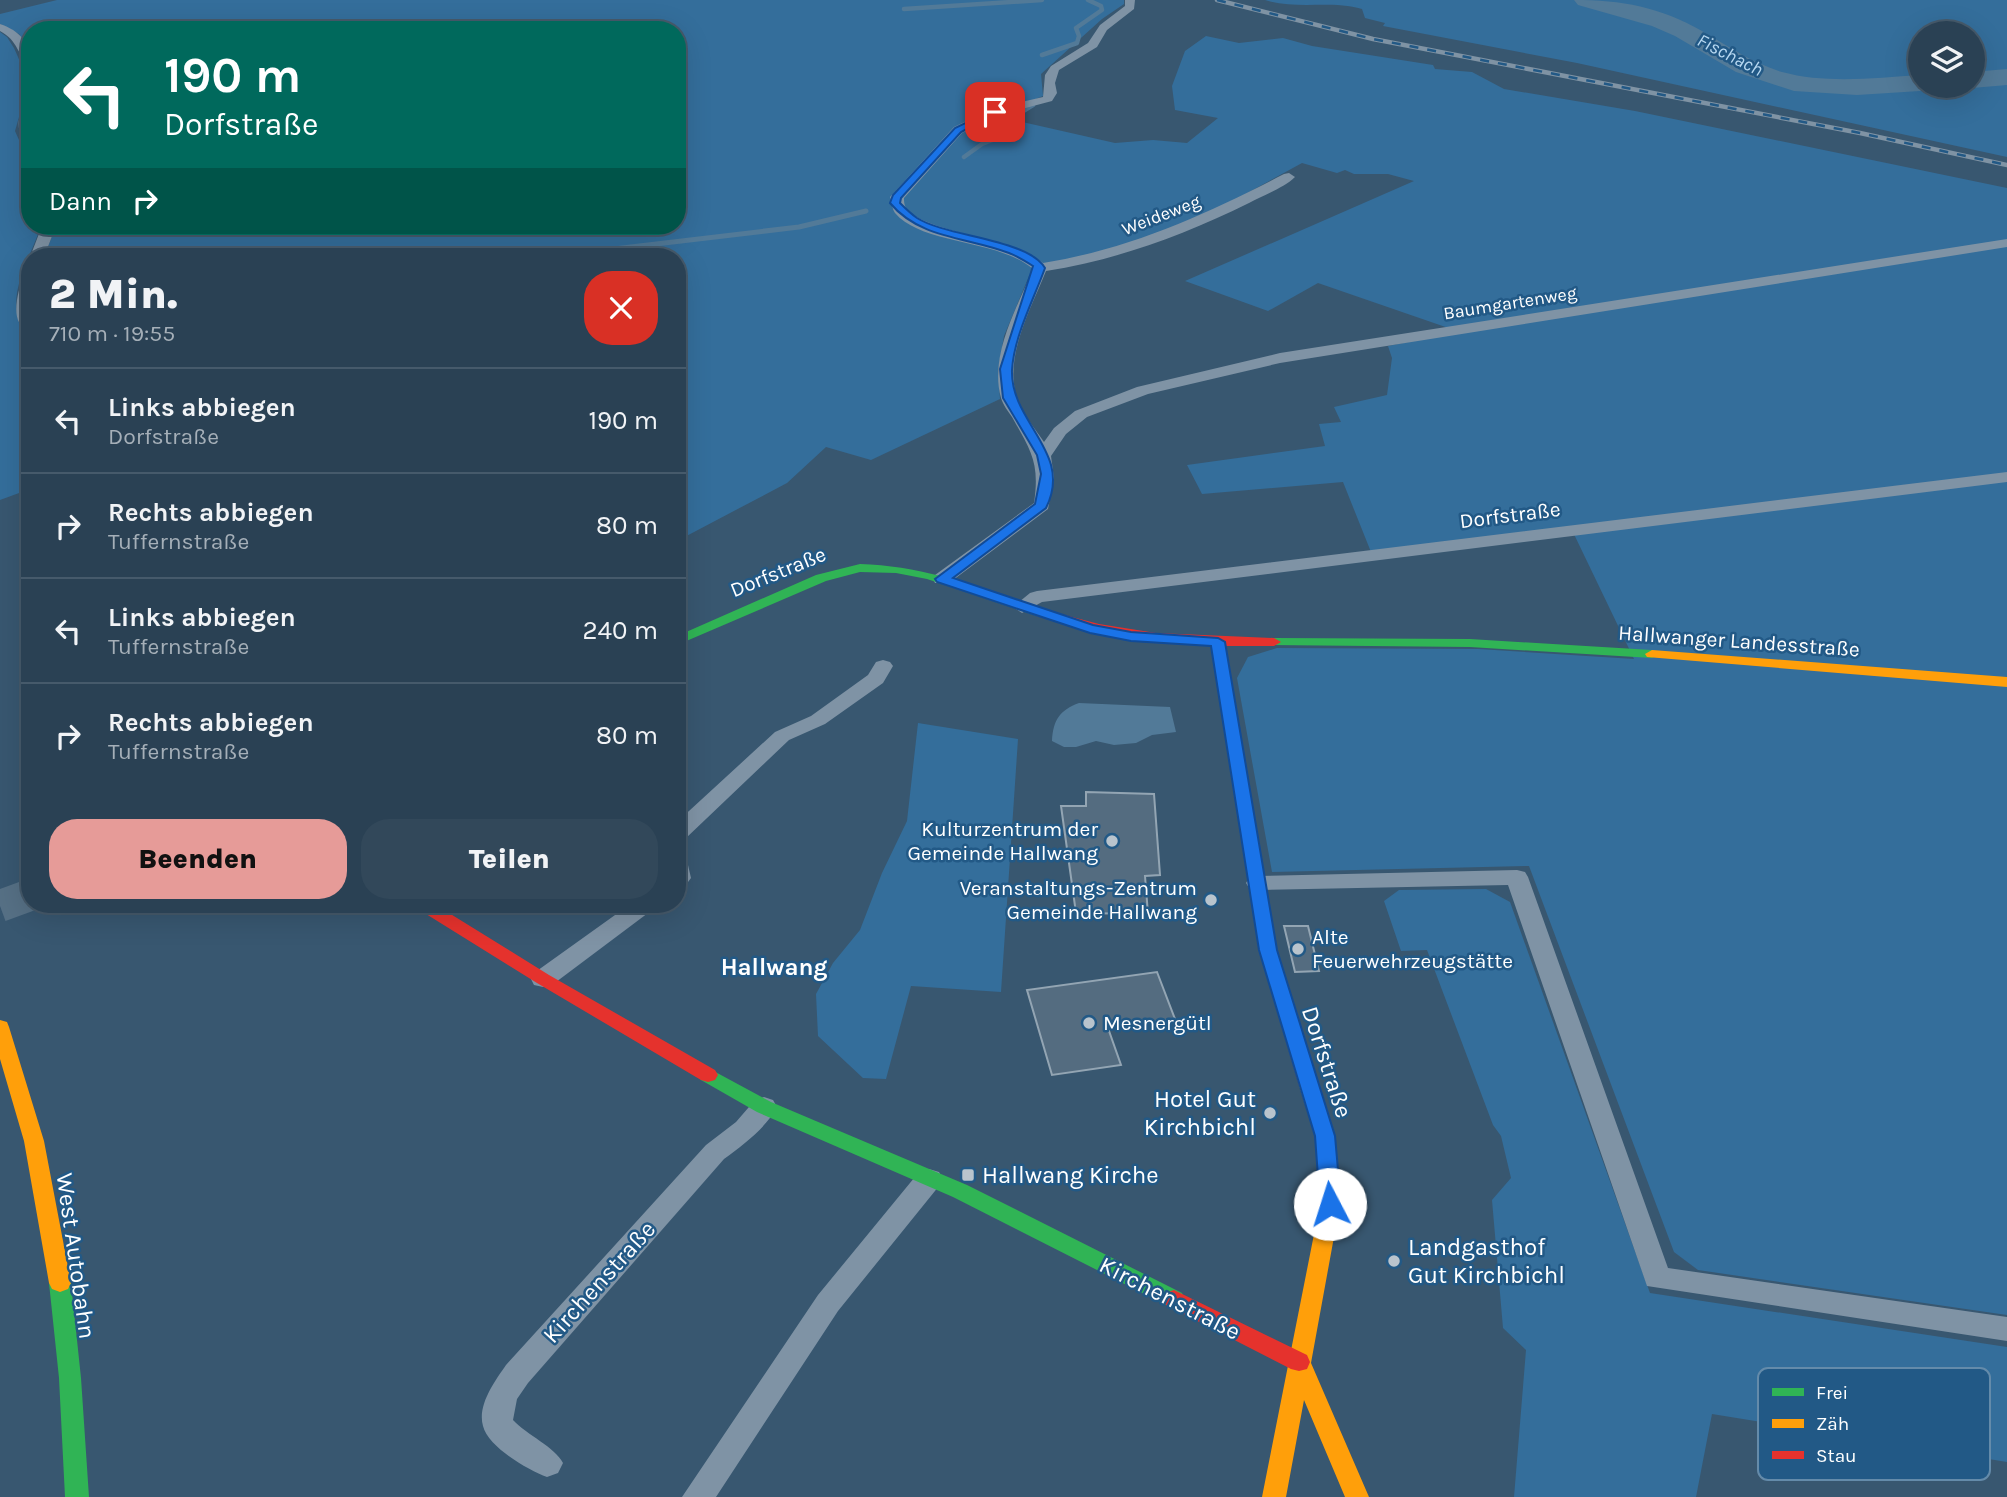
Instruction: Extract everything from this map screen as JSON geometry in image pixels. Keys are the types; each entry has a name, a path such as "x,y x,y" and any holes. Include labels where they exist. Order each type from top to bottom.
{"main road":[{"name":"Dorfstraße","path":"686,636 713,622 834,573 850,569 884,569 942,579 1065,622 1131,636 1218,642 1469,643"},
{"name":"Dorfstraße","path":"1218,642 1268,950 1325,1136 1330,1204 1274,1497"},
{"name":"Hallwanger Landesstraße","path":"1469,643 2007,682"},
{"name":"Kirchenstraße","path":"437,913 543,979 764,1107 960,1191 1299,1362"},
{"name":"West Autobahn","path":"0,1027 27,1110 43,1181 65,1324 77,1497"},
{"path":"1299,1362 1357,1497"}],"street":[{"path":"942,579 1042,505 1048,474 1043,455 1009,398 1006,369 1014,337 1040,268 1030,258 1013,251 912,220 898,209 895,203 897,197 958,130 995,112 1048,99 1054,68 1060,61 1093,45 1096,35 1108,22 1134,2"},
{"path":"0,27 17,36 21,43"},
{"name":"Weideweg","path":"1040,268 1107,257 1179,231 1289,177"},
{"name":"Baumgartenweg","path":"1043,455 1060,431 1081,414 1143,390 1194,377 1280,359 2007,243"},
{"name":"Dorfstraße","path":"1022,607 1037,597 1215,573 2007,477"},
{"path":"686,826 782,736 818,720 876,679 883,666"},
{"path":"1258,883 1517,877 1657,1278 2007,1329"},
{"path":"543,979 633,913"},
{"name":"Kirchenstraße","path":"547,1463 516,1444 497,1424 502,1396 517,1374 715,1152 745,1129 764,1107"},
{"path":"698,1497 828,1303 929,1179"}],"shaded area":[{"path":"57,0 1124,0 1124,4 1102,19 1041,74 1043,96 1006,112 1018,121 1115,143 1153,140 1187,143 1218,118 1175,110 1172,86 1185,51 1206,36 1239,43 1283,38 1312,46 1433,65 1435,69 1472,72 1504,89 1635,111 2007,188 2007,1315 1698,1270 1674,1252 1529,866 1272,872 1237,678 1248,657 1277,648 1478,649 1634,659 1571,528 1371,552 1343,482 1202,494 1187,465 1325,446 1319,424 1341,422 1334,407 1387,395 1392,358 1388,346 1460,332 1318,283 1268,311 1185,281 1414,181 1388,174 1354,174 1345,170 1337,173 1302,163 1196,221 1108,252 1047,264 1029,276 1004,336 998,370 1000,399 871,460 826,447 787,483 686,536 686,248 47,248 53,235 686,235 686,21 21,21 21,37 0,24 0,14"},
{"path":"1265,0 2007,0 2007,157 1577,63 1383,26 1385,23 1365,18 1362,9 1350,6 1289,4"},
{"path":"0,32 7,37 21,64 21,110 15,131 21,145 21,235 37,235 32,248 21,248 21,278 16,299 21,329 21,492 0,500"},
{"path":"1079,703 1170,707 1176,732 1152,735 1136,743 1114,745 1096,741 1076,747 1064,747 1052,741 1059,717"},
{"path":"918,723 1018,739 1001,992 911,986 886,1079 863,1078 818,1036 816,994 833,963 860,930 882,873 907,821"},
{"path":"1486,889 1510,902 1650,1293 2007,1347 2007,1462 1990,1459 1990,1368 1758,1368 1758,1421 1712,1414 1696,1497 1514,1497 1526,1350 1503,1328 1492,1200 1511,1178 1501,1136 1493,1125 1427,950 1401,951 1384,901 1399,890"}],"building":[{"name":"Kulturzentrum der Gemeinde Hallwang","path":"1086,792 1154,794 1160,875 1145,876 1148,914 1076,913 1061,806 1086,806"},
{"name":"Alte Feuerwehrzeugstätte","path":"1284,926 1308,926 1319,971 1295,972"},
{"name":"Mesnergütl","path":"1157,972 1175,1019 1108,1028 1121,1065 1052,1075 1027,990"}],"waterway":[{"path":"904,9 1042,0"},
{"path":"1042,55 1077,43 1079,36 1076,28 1102,10 1101,6 1088,0"},
{"name":"Fischach","path":"1586,0 1636,12 1672,25 1745,67 1774,78 1836,87 1908,84"},
{"name":"Fischach","path":"1985,79 2007,77"},
{"path":"964,157 982,144 1003,136 1014,127 1020,113 1033,105"},
{"path":"622,248 799,227 866,211"}],"tunnel":[{"path":"0,906 21,898"}],"railway":[{"path":"1217,0 1373,39 1860,133 2007,165"}],"traffic: fast":[{"path":"686,637 821,578 860,568 896,569 930,576 1042,613"},
{"path":"1274,642 1470,643 1652,654"},
{"path":"708,1075 764,1107 960,1191 1174,1299"},
{"path":"60,1283 70,1378 77,1497"}],"traffic: slow":[{"path":"1652,654 2007,682"},
{"path":"0,1027 34,1141 60,1283"},
{"path":"1274,1497 1330,1204 1325,1136 1309,1085"},
{"path":"1299,1362 1357,1497"}],"traffic: jam":[{"path":"1042,613 1099,629 1156,638 1274,642"},
{"path":"1218,642 1268,950 1309,1085"},
{"path":"437,913 543,979 708,1075"},
{"path":"1174,1299 1299,1362"}],"place":[{"name":"Kulturzentrum der Gemeinde Hallwang","path":"1112,841"},
{"name":"Veranstaltungs-Zentrum Gemeinde Hallwang","path":"1211,900"},
{"name":"Alte Feuerwehrzeugstätte","path":"1298,949"},
{"name":"Mesnergütl","path":"1089,1023"},
{"name":"Hotel Gut Kirchbichl","path":"1270,1113"},
{"name":"Hallwang Kirche","path":"968,1175"},
{"name":"Landgasthof Gut Kirchbichl","path":"1394,1261"}],"district":[{"name":"Hallwang","path":"774,967"}],"route":[{"path":"995,112 958,130 897,197 895,203 898,209 912,220 1013,251 1030,258 1040,268 1014,337 1006,369 1009,398 1043,455 1048,474 1042,505 942,579 1090,629 1131,636 1218,642 1268,950 1325,1136 1330,1204"}]}
